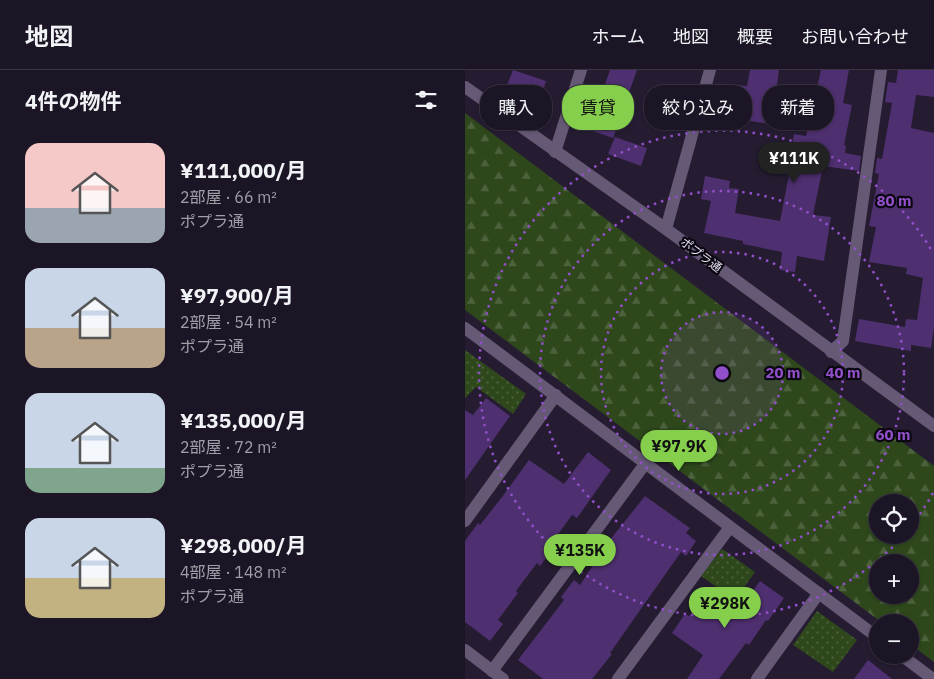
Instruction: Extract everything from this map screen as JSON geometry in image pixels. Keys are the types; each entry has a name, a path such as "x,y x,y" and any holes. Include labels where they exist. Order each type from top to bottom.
{"street":[{"path":"555,152 581,70"},
{"path":"666,229 710,70"},
{"path":"831,352 843,342 881,70"},
{"name":"ポプラ通","path":"465,87 666,229 934,426"},
{"path":"466,331 556,395 645,464 869,631"},
{"path":"465,521 556,395"},
{"path":"492,671 645,464"},
{"path":"618,679 730,527"},
{"path":"757,679 819,593"},
{"path":"465,650 503,679"},
{"path":"913,664 933,679"}],"green space":[{"path":"465,113 480,124 480,130 488,130 934,466 934,662 919,651 919,614 870,614 465,310"},
{"path":"465,350 526,394 513,414 476,387 465,398"},
{"path":"722,549 755,572 735,600 701,576"},
{"path":"817,611 857,640 833,672 793,645"}],"building":[{"path":"513,70 546,81 545,85 507,85"},
{"path":"610,70 637,70 632,85 605,85"},
{"path":"750,70 779,70 777,85 762,85 762,123 752,121 752,85 747,85"},
{"path":"821,70 849,70 843,103 852,105 844,145 846,146 845,153 861,156 859,171 823,166 813,215 831,217 824,261 797,256 795,272 780,270 782,252 704,233 711,201 701,199 705,176 730,181 729,188 739,189 735,213 780,221 792,159 789,159 794,134 806,136 807,130 834,130 834,85 818,85"},
{"path":"898,70 934,70 934,97 916,95 911,128 934,133 934,327 931,348 911,345 911,351 855,341 859,319 905,327 906,319 917,320 923,278 906,274 907,268 869,262 876,227 869,226 879,174 875,173 877,158 882,159 892,103 885,102 888,82 896,83"},
{"path":"590,130 616,130 613,138"},
{"path":"615,137 647,148 641,166 608,154"},
{"path":"486,398 510,416 465,480 465,410 473,415"},
{"path":"588,452 611,470 577,518 572,515 548,548 551,551 540,566 537,563 516,591 518,593 498,620 503,624 490,641 465,622 465,541 478,523 480,525 529,460 564,484"},
{"path":"645,496 690,528 686,533 696,541 686,556 681,552 610,653 612,654 592,679 543,679 518,660 564,600 561,597 574,580 580,585 609,541"},
{"path":"760,581 784,598 768,621 766,620 749,645 746,643 719,679 687,679 703,655 672,633 685,614 689,616 708,589 739,611"},
{"path":"868,660 869,664 873,664 892,679 854,679"}]}
